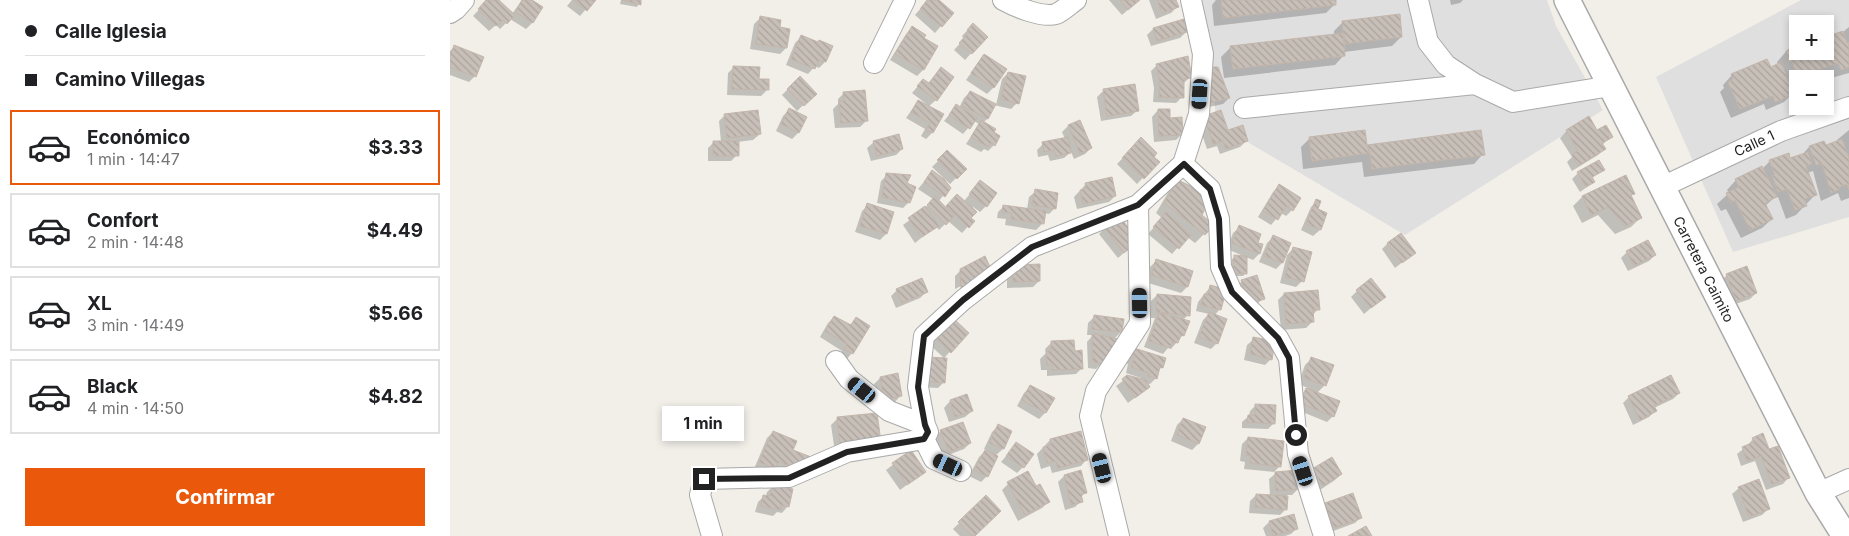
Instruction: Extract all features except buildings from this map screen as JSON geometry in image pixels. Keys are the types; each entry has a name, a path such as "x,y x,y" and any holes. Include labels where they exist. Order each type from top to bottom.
{"street":[{"path":"450,13 464,0"},
{"path":"874,63 905,0"},
{"path":"1003,0 1017,8 1047,15 1058,13 1076,0"},
{"path":"961,471 934,459 924,432 918,387 924,336 963,300 1032,247 1138,205 1184,164 1199,114 1203,54 1191,0"},
{"path":"1418,0 1428,42 1446,64 1475,84 1514,102 1611,86"},
{"name":"Carretera Caimito","path":"1566,0 1818,493 1845,536"},
{"path":"1244,108 1475,84"},
{"name":"Calle 1","path":"1662,187 1781,131 1849,107"},
{"path":"1184,164 1210,189 1219,219 1221,266 1232,292 1278,338 1289,358 1298,454 1324,536"},
{"path":"1119,536 1090,416 1096,391 1140,323 1138,205"},
{"path":"836,361 849,379 889,411 924,432"},
{"path":"712,536 700,495 704,479 789,478 847,452 924,432"},
{"path":"1818,493 1849,479"}],"shaded area":[{"path":"1202,0 1547,0 1556,26 1603,110 1405,235 1217,124"},
{"path":"1801,0 1849,0 1849,217 1733,252 1656,77"}],"route":[{"path":"704,479 789,478 847,452 924,439 928,432 918,387 924,336 963,300 1032,247 1138,205 1184,164 1210,189 1219,219 1221,266 1232,292 1278,338 1289,358 1296,435"}]}
